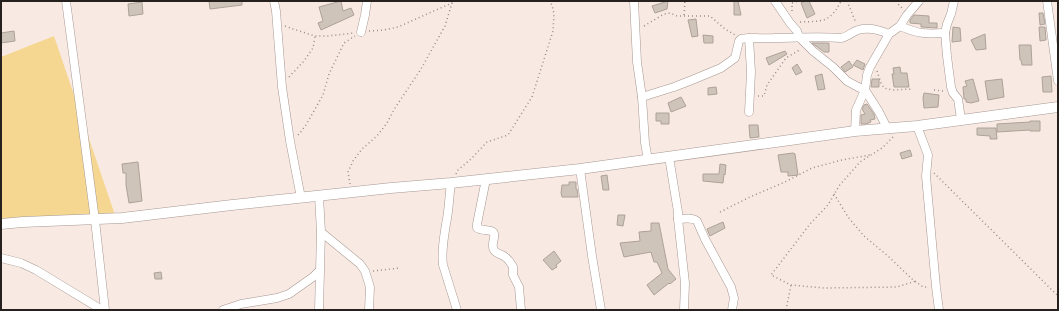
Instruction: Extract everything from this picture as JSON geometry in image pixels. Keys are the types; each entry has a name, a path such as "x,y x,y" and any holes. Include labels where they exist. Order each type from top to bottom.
{"street":[{"path":"66,1 95,220 105,310"},
{"path":"274,1 282,87 290,141 301,198"},
{"path":"361,32 366,15 367,1"},
{"path":"634,1 637,62 642,97 644,143 648,160"},
{"path":"775,1 797,30 799,37 847,81 858,88 865,90 887,128"},
{"path":"855,131 856,110 865,90 867,75 889,34 900,26 919,1"},
{"path":"954,1 945,33 951,87 953,93 958,99 961,120"},
{"path":"1047,1 1058,81"},
{"path":"900,26 917,33 945,33"},
{"path":"642,97 674,87 721,68 735,58 739,41 745,38 841,38 846,37 857,30 870,29 889,34"},
{"path":"745,38 751,72 749,112"},
{"path":"1,224 95,220 145,216 232,205 580,169 855,131 917,126 1058,106"},
{"path":"917,126 928,155 926,176 939,310"},
{"path":"669,157 678,212 685,283 684,310"},
{"path":"580,169 601,310"},
{"path":"486,179 477,226 479,230 494,232 495,234 492,245 493,250 504,256 513,267 513,275 519,287 521,310"},
{"path":"451,183 442,259 457,310"},
{"path":"319,196 321,232 319,310"},
{"path":"678,219 696,219 731,287 734,298 732,310"},
{"path":"321,232 360,264 366,272 370,287 369,310"},
{"path":"1,258 21,263 36,270 102,310"},
{"path":"223,310 241,304 277,298 289,294 319,272"}],"path":[{"path":"351,193 348,172 353,161 362,149 377,136 387,123 395,108 421,69 445,26 452,3 456,1"},
{"path":"451,183 458,170 487,142 508,135 532,97 553,31 554,14 552,5 549,1"},
{"path":"684,16 685,1"},
{"path":"798,1 792,3 792,23 813,22 827,19 835,12 840,1"},
{"path":"847,1 856,20 857,30"},
{"path":"635,30 664,14 670,13 677,16 710,16 725,29 745,38"},
{"path":"290,141 300,133 323,95 330,74 344,43 361,32"},
{"path":"282,87 313,48 315,36"},
{"path":"750,96 764,96 767,85 786,58 808,45"},
{"path":"876,57 876,68 884,88 892,90 913,89"},
{"path":"905,127 882,148 860,162 839,186 828,205 810,224 771,275 791,285 824,288 896,287 916,282"},
{"path":"720,212 812,168 842,160 872,155"},
{"path":"927,166 1058,296"},
{"path":"834,194 848,217 864,236 923,287 936,287"},
{"path":"366,272 400,268"},
{"path":"786,310 791,285"}],"shaded area":[{"path":"54,36 115,215 1,223 1,57"}],"building":[{"path":"209,1 242,1 242,5 210,9"},
{"path":"341,1 343,11 351,8 354,15 321,30 318,23 323,21 319,7"},
{"path":"668,1 667,9 655,13 652,6"},
{"path":"734,1 738,1 741,15 734,15"},
{"path":"809,1 815,14 807,18 801,3"},
{"path":"142,2 143,14 129,16 128,4"},
{"path":"1039,13 1043,13 1045,24 1040,25"},
{"path":"914,15 929,16 929,23 937,23 937,28 921,27 921,24 910,23 910,20"},
{"path":"696,19 698,36 692,37 688,20"},
{"path":"953,27 960,28 961,41 952,42"},
{"path":"1039,27 1045,27 1046,40 1040,41"},
{"path":"14,31 15,41 1,43 1,33"},
{"path":"985,34 986,49 976,50 971,40"},
{"path":"703,35 713,36 713,43 704,43"},
{"path":"812,43 829,43 829,52 824,52"},
{"path":"1019,45 1031,45 1032,65 1022,65 1020,60"},
{"path":"785,51 787,54 769,65 766,58"},
{"path":"857,60 865,64 863,70 853,65"},
{"path":"849,61 853,67 845,72 841,67"},
{"path":"797,64 802,72 796,75 792,68"},
{"path":"900,67 901,73 907,73 909,87 894,87 892,74 894,74 893,68"},
{"path":"822,74 825,89 818,90 815,76"},
{"path":"1051,76 1052,92 1043,92 1042,77"},
{"path":"872,79 879,79 879,87 871,87"},
{"path":"973,79 979,101 971,103 966,102 966,99 964,99 963,87 967,86 965,81"},
{"path":"1002,79 1004,97 988,100 985,81"},
{"path":"716,87 717,94 708,95 708,88"},
{"path":"924,93 939,95 938,107 924,108"},
{"path":"681,97 686,106 671,112 668,103"},
{"path":"867,104 874,114 875,119 870,120 871,122 866,124 861,124 861,115 865,114 862,109 864,105"},
{"path":"656,113 669,113 669,124 661,124 661,121 656,121"},
{"path":"1040,121 1040,131 1030,130 997,132 997,124"},
{"path":"749,125 758,125 759,137 750,138"},
{"path":"977,128 996,128 997,139 990,139 990,136 977,135"},
{"path":"910,150 912,156 902,159 900,153"},
{"path":"795,154 798,175 788,176 788,172 781,172 778,155"},
{"path":"138,162 142,201 129,203 126,173 123,173 122,164"},
{"path":"720,164 726,165 723,183 703,181 703,174 719,174"},
{"path":"607,175 609,190 603,190 601,176"},
{"path":"569,182 576,182 578,197 562,197 562,185 569,185"},
{"path":"618,215 625,215 623,226 617,225"},
{"path":"723,222 725,228 710,236 707,229"},
{"path":"651,223 659,223 668,269 676,279 654,295 647,285 662,273 657,262 654,262 651,252 624,257 620,243 640,241 639,232 651,231"},
{"path":"554,251 561,261 556,265 557,267 552,270 543,260"},
{"path":"161,272 162,279 155,279 154,273"}]}
